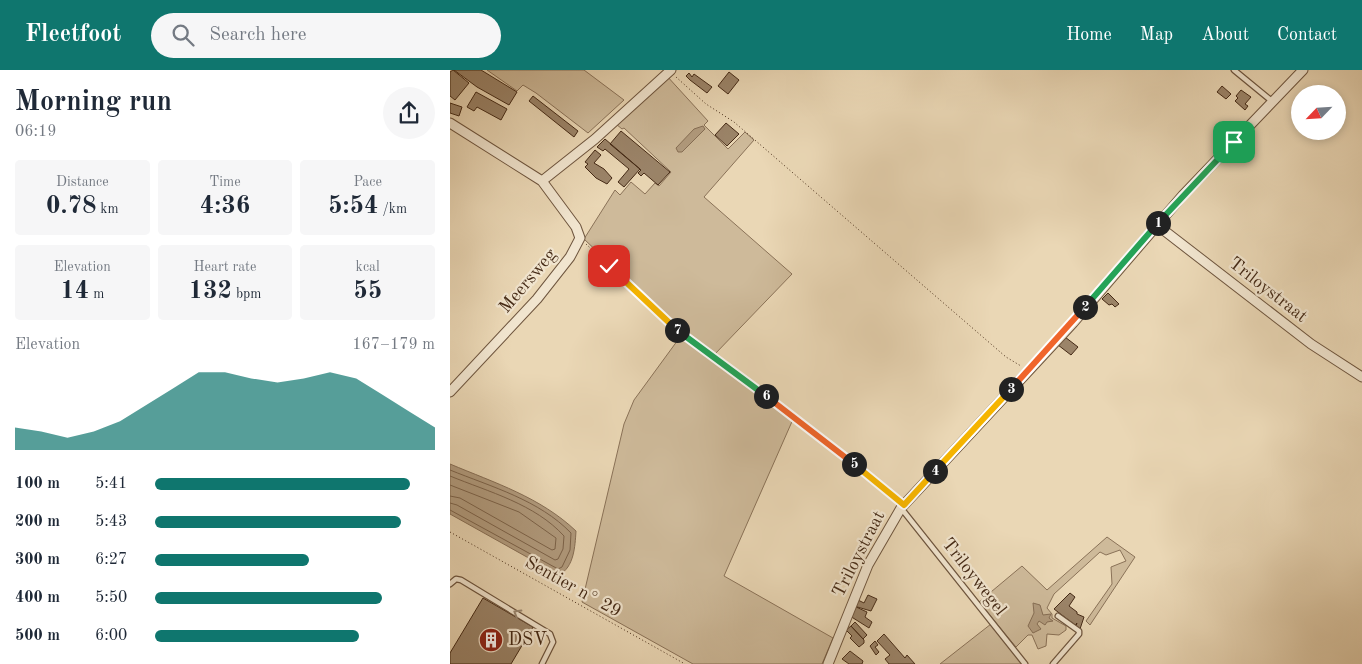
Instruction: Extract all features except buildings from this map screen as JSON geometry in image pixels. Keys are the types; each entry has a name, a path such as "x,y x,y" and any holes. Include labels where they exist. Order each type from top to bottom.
{"street":[{"name":"Triloystraat","path":"828,664 868,565 902,507 1028,371 1183,195 1303,70"},
{"path":"542,181 595,139 670,71"},
{"path":"450,122 542,181 576,227 580,238"},
{"name":"Triloystraat","path":"1157,225 1310,344 1362,377"},
{"name":"Meersweg","path":"450,392 537,299 570,258 580,238"}],"lane":[{"path":"1234,70 1272,102"},
{"name":"Triloywegel","path":"902,507 1025,664"},
{"path":"450,584 456,579 461,580 550,634 552,642 542,664"},
{"path":"1053,664 1079,634 1079,631 1058,616"}],"path":[{"path":"670,71 706,104 739,126 1006,357 1028,371"},
{"path":"580,238 686,338 718,358 902,507"},
{"name":"Sentier n° 29","path":"450,532 685,664"}],"shaded area":[{"path":"487,70 584,70 624,100 588,133 536,93 523,85 517,91"},
{"path":"666,75 708,121 704,125 728,149 745,132 754,140 704,197 792,274 714,355 794,417 724,576 833,638 822,664 693,664 582,602 624,424 634,400 683,333 584,239 615,190 620,195 631,182 645,194 655,183 659,186 671,172 624,128 622,129 616,124"},
{"path":"1107,537 1135,557 1090,625 1086,621 1112,584 1111,567 1126,561 1120,550 1106,555 1100,552 1054,594 1047,608 1052,614 1052,618 1066,626 1066,630 1059,635 1047,634 1046,646 1038,649 1032,635 1028,635 1016,647 979,602 1022,566 1047,590"},
{"path":"991,624 1023,664 940,664"}],"water":[{"path":"703,126 705,129 682,152 678,152 676,148 694,129"},
{"path":"450,464 532,500 562,519 576,531 573,556 568,567 559,575 450,514"},
{"path":"1033,603 1040,605 1043,615 1051,614 1049,618 1053,621 1047,622 1045,625 1039,621 1037,624 1041,629 1033,633 1028,626 1034,613"}],"place":[{"name":"DSV","path":"491,640"}],"route":[{"path":"609,266 686,338 718,358 904,505 1072,323 1115,271 1183,195 1234,142"}]}
